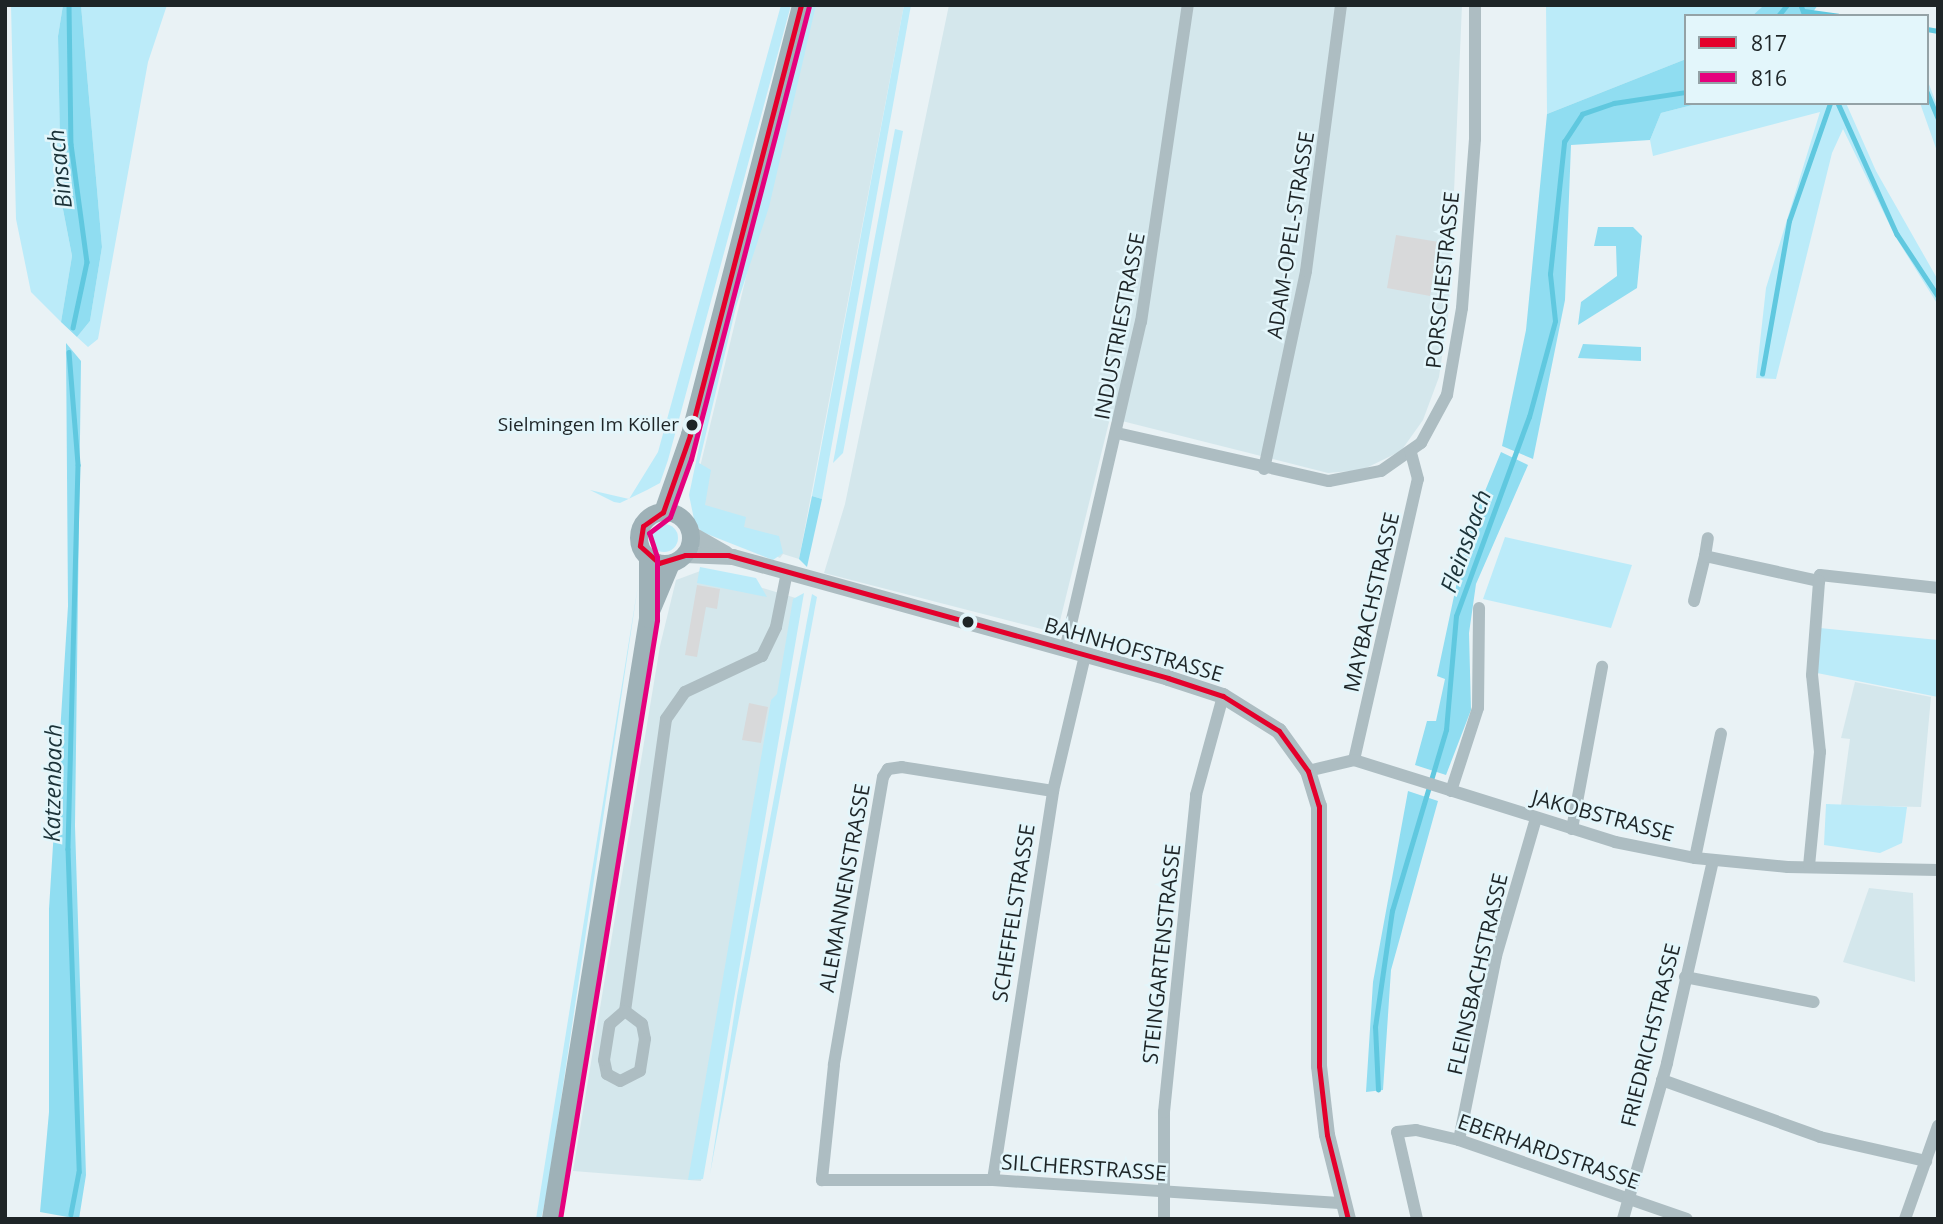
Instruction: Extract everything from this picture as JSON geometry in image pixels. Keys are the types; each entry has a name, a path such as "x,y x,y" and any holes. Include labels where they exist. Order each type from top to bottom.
{"main road":[{"path":"663,512 683,457 801,5"},
{"path":"648,619 678,559 686,526 683,457"},
{"path":"551,1219 648,619 648,558 640,532 651,516 663,512 686,526"},
{"path":"648,558 678,559"}],"street":[{"name":"INDUSTRIESTRASSE","path":"1065,650 1117,433 1157,235 1188,5"},
{"name":"ADAM-OPEL-STRASSE","path":"1264,469 1306,271 1341,5"},
{"name":"PORSCHESTRASSE","path":"1117,433 1264,469 1348,479 1381,471 1410,452 1439,415 1458,336 1475,139 1475,5"},
{"name":"MAYBACHSTRASSE","path":"1354,760 1418,479 1410,452"},
{"name":"BAHNHOFSTRASSE","path":"686,526 728,555 1223,696 1279,731 1308,771 1321,826 1322,1100 1348,1219"},
{"path":"1694,601 1709,538"},
{"name":"BAHNHOFSTRASSE","path":"678,559 728,555"},
{"path":"1704,556 1819,581"},
{"path":"625,1011 642,1024 645,1039 640,1071 620,1081 607,1074 604,1060 610,1024 625,1011 666,719 685,692 755,661 767,649 787,572"},
{"path":"1810,866 1820,752 1812,675 1820,575 1938,588"},
{"path":"1448,790 1478,708 1479,608"},
{"name":"SCHEFFELSTRASSE","path":"993,1180 1053,791 1085,656"},
{"path":"1572,829 1602,667"},
{"name":"STEINGARTENSTRASSE","path":"1164,1219 1160,1192 1196,795 1223,696"},
{"path":"1695,858 1721,734"},
{"path":"1308,771 1354,760"},
{"name":"JAKOBSTRASSE","path":"1354,760 1572,829 1695,858 1810,866 1938,870"},
{"name":"ALEMANNENSTRASSE","path":"822,1180 837,1043 883,777 888,769 902,767 1053,791"},
{"name":"FLEINSBACHSTRASSE","path":"1459,1140 1496,956 1536,818"},
{"name":"FRIEDRICHSTRASSE","path":"1623,1219 1662,1080 1713,861"},
{"path":"1685,976 1814,1002"},
{"path":"1662,1080 1807,1133 1926,1161"},
{"path":"1905,1219 1938,1126"},
{"name":"EBERHARDSTRASSE","path":"1417,1219 1397,1132 1416,1129 1459,1140 1687,1219"},
{"name":"SILCHERSTRASSE","path":"822,1180 993,1180 1343,1203"}],"shaded area":[{"path":"11,5 63,5 58,36 61,199 72,256 61,322 31,292 16,219"},
{"path":"63,5 81,5 102,247 90,321 77,337 61,322 72,256 61,199 58,36"},
{"path":"81,5 167,5 148,62 98,339 88,347 77,337 90,321 102,247"},
{"path":"781,5 791,5 668,460 660,483 629,499 658,452"},
{"path":"806,5 816,5 769,207 736,307 699,463 711,470 705,505 746,517 744,527 779,536 783,553 773,560 702,532 695,524 689,495 728,309"},
{"path":"812,5 904,5 799,559 783,554 780,558 702,519 700,467"},
{"path":"904,5 911,5 822,499 812,496"},
{"path":"949,5 1462,5 1449,309 1439,377 1423,420 1401,451 1362,470 1328,473 1110,418 1057,633 824,573 845,504"},
{"path":"1546,5 1764,5 1754,14 1684,14 1684,60 1547,114"},
{"path":"1764,5 1818,5 1811,14 1754,14"},
{"path":"1684,60 1684,105 1692,105 1661,113 1650,140 1571,145 1565,300 1533,459 1502,446 1526,330 1547,114"},
{"path":"1929,84 1938,108 1938,154 1921,105 1929,105"},
{"path":"1692,105 1847,105 1876,171 1938,280 1938,305 1895,236 1843,129 1832,153 1776,379 1756,378 1766,288 1820,112 1653,156 1650,140 1661,113"},
{"path":"895,129 903,131 843,453 833,463"},
{"path":"1598,227 1633,227 1642,236 1637,288 1578,325 1581,302 1617,276 1616,246 1594,246"},
{"path":"66,343 81,361 75,826 86,1175 79,1219 40,1212 49,1112 49,909 68,606"},
{"path":"1583,344 1641,347 1641,361 1578,358"},
{"path":"1501,452 1528,465 1476,584 1469,633 1471,710 1446,775 1415,765 1427,721 1436,721 1445,679 1437,676 1467,535"},
{"path":"590,490 629,499 620,503 614,502"},
{"path":"812,496 822,499 807,567 799,559"},
{"path":"664,524 674,528 678,538 674,548 664,552 654,548 650,538 654,528"},
{"path":"1505,537 1632,565 1611,628 1483,599"},
{"path":"700,567 756,578 767,597 697,583"},
{"path":"703,570 799,599 701,1181 573,1171 660,646 676,580"},
{"path":"638,585 547,1193 541,1219 536,1219"},
{"path":"804,593 703,1179 688,1180 771,700 777,694 793,599"},
{"path":"812,594 817,597 710,1174 737,996"},
{"path":"1820,628 1938,640 1938,697 1817,673"},
{"path":"1855,682 1931,697 1921,807 1841,805 1850,739 1841,738"},
{"path":"1408,791 1438,801 1391,970 1383,1090 1366,1092 1373,982"},
{"path":"1826,804 1907,807 1902,843 1880,853 1824,845"},
{"path":"1869,888 1913,893 1915,982 1843,962"}],"building":[{"path":"1396,235 1439,242 1430,296 1387,288"},
{"path":"697,585 720,589 717,609 706,607 697,657 685,655"},
{"path":"749,703 768,707 761,743 742,740"}],"waterway":[{"name":"Binsach","path":"69,5 71,144 87,262 73,328"},
{"name":"Fleinsbach","path":"1780,14 1787,5"},
{"path":"1801,5 1804,14"},
{"path":"1804,11 1824,14"},
{"path":"1929,29 1938,31"},
{"name":"Fleinsbach","path":"1378,1090 1375,1027 1392,911 1446,730 1456,616 1529,417 1555,321 1550,274 1564,142 1582,114 1614,103 1684,92"},
{"path":"1929,97 1938,118"},
{"path":"1762,374 1789,221 1829,105"},
{"path":"1839,105 1897,234 1938,296"},
{"name":"Katzenbach","path":"69,352 78,465 68,849 79,1172 71,1214"}],"transit line":[{"name":"817","path":"801,5 690,435 663,512 643,526 640,546 659,563 685,555 728,555 1168,678 1223,696 1279,731 1308,771 1319,806 1319,1066 1327,1135 1348,1219"},
{"name":"816","path":"560,1219 657,620 657,557 649,533 670,517 691,459 809,7"}],"place":[{"name":"Sielmingen Im Köller","path":"692,425"}]}
